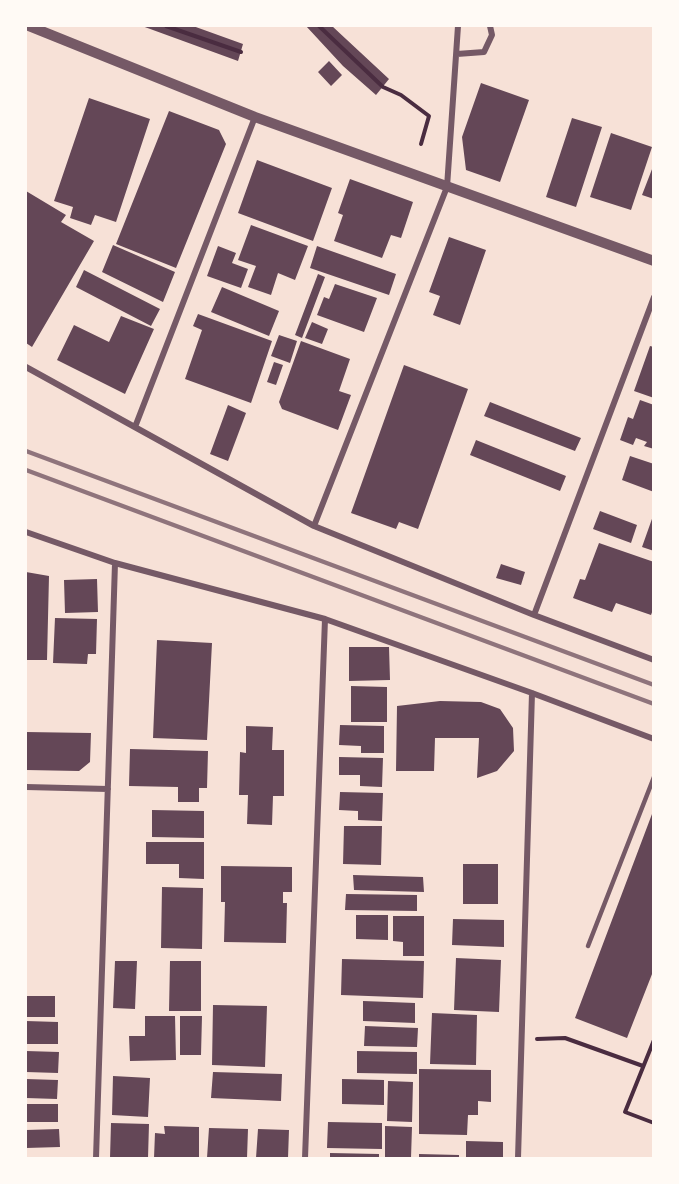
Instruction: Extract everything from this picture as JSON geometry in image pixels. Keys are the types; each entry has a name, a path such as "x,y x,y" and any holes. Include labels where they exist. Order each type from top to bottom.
{"street":[{"path":"29,26 255,117 654,261"},
{"path":"314,526 447,187 458,26"},
{"path":"457,54 484,52 492,34 490,26"},
{"path":"135,427 255,117"},
{"path":"534,615 654,297"},
{"path":"26,367 314,526 534,615 654,660"},
{"path":"26,532 115,563 325,619 654,739"},
{"path":"96,1158 115,563"},
{"path":"305,1158 325,619"},
{"path":"518,1158 532,693"},
{"path":"26,787 108,789"}],"lane":[{"path":"588,946 654,777"}],"path":[{"path":"166,26 241,52"},
{"path":"319,26 383,87 401,95 429,116 421,144"},
{"path":"522,1040 565,1038 643,1066"},
{"path":"654,1040 626,1112 654,1123"}],"building":[{"path":"142,26 193,26 243,44 238,61"},
{"path":"306,26 332,26 389,79 376,95 343,66"},
{"path":"329,61 342,75 331,86 318,72"},
{"path":"481,83 529,100 500,182 466,170 462,137"},
{"path":"89,98 150,119 116,222 95,215 91,225 70,218 73,207 54,201"},
{"path":"169,111 219,130 226,144 176,268 116,244"},
{"path":"572,118 602,127 576,207 546,197"},
{"path":"611,133 652,147 631,210 590,197"},
{"path":"257,160 332,188 313,241 238,213"},
{"path":"654,164 654,199 642,195"},
{"path":"350,179 413,202 401,238 391,235 382,258 334,241 343,215 338,213"},
{"path":"26,191 66,215 61,222 94,241 32,347 26,343"},
{"path":"251,225 308,246 295,280 278,273 271,295 248,287 256,266 238,260"},
{"path":"449,237 486,250 460,325 433,315 440,296 429,292"},
{"path":"113,245 175,272 163,302 102,272"},
{"path":"218,246 236,253 232,263 248,269 241,288 207,276"},
{"path":"317,246 396,274 389,295 310,268"},
{"path":"84,270 160,309 151,326 76,287"},
{"path":"318,274 325,277 302,338 295,335"},
{"path":"335,284 377,298 364,332 317,315 324,297 329,299"},
{"path":"222,287 279,311 269,336 211,312"},
{"path":"198,314 272,341 251,403 185,379 202,330 193,326"},
{"path":"121,316 154,329 125,394 57,360 74,325 109,342"},
{"path":"312,322 328,329 322,344 305,338"},
{"path":"279,335 297,341 290,363 271,356"},
{"path":"301,341 350,359 339,391 351,395 338,430 282,409 279,402"},
{"path":"650,346 654,347 654,398 634,391"},
{"path":"274,362 283,365 276,385 267,382"},
{"path":"404,365 468,389 418,529 399,522 396,529 351,513"},
{"path":"640,400 654,405 654,449 644,446 647,442 636,438 633,445 620,440 628,417 633,419"},
{"path":"490,402 581,438 575,451 484,416"},
{"path":"228,405 246,413 228,461 210,454"},
{"path":"476,440 566,476 560,491 470,455"},
{"path":"630,456 654,464 654,492 622,480"},
{"path":"600,511 637,525 631,543 593,529"},
{"path":"654,517 654,551 642,547"},
{"path":"599,543 654,562 654,607 651,615 616,603 612,612 573,598 580,579 585,580"},
{"path":"501,564 525,572 521,585 496,578"},
{"path":"26,572 49,576 47,660 26,660"},
{"path":"97,579 98,612 65,613 64,580"},
{"path":"55,618 97,619 96,654 88,654 87,664 53,663"},
{"path":"157,640 212,643 207,740 153,738"},
{"path":"349,647 389,647 390,680 349,681"},
{"path":"351,686 387,687 387,722 351,722"},
{"path":"440,701 481,702 500,709 513,728 514,751 497,771 477,778 479,738 435,738 434,771 396,771 397,706"},
{"path":"340,725 384,726 384,753 361,753 361,746 339,745"},
{"path":"246,726 273,727 272,750 284,750 284,796 273,796 272,825 247,824 248,795 239,795 240,752 246,753"},
{"path":"26,732 91,733 90,762 79,771 26,770"},
{"path":"130,749 208,751 207,788 199,788 199,802 178,802 178,787 129,786"},
{"path":"339,757 383,758 382,787 360,786 360,775 339,775"},
{"path":"340,792 383,793 382,821 358,820 358,811 339,810"},
{"path":"152,810 204,811 204,838 152,837"},
{"path":"652,814 654,815 654,969 627,1038 575,1018"},
{"path":"344,826 382,826 381,865 343,864"},
{"path":"146,842 204,842 204,879 179,878 179,864 146,864"},
{"path":"463,864 498,864 498,904 463,904"},
{"path":"221,866 292,867 292,892 283,892 283,903 287,903 286,943 224,942 225,902 221,902"},
{"path":"353,875 423,877 424,892 354,890"},
{"path":"162,887 203,888 202,949 161,948"},
{"path":"346,894 417,895 417,911 345,910"},
{"path":"356,915 388,915 388,940 356,939"},
{"path":"393,916 424,916 424,956 403,956 403,942 393,941"},
{"path":"453,919 504,920 504,947 452,945"},
{"path":"456,958 501,960 499,1012 454,1010"},
{"path":"342,959 424,961 423,998 341,995"},
{"path":"115,961 137,961 135,1009 113,1008"},
{"path":"170,961 201,961 201,1011 169,1011"},
{"path":"26,996 55,996 55,1017 26,1017"},
{"path":"363,1001 415,1003 415,1023 363,1021"},
{"path":"213,1005 267,1006 265,1067 212,1065"},
{"path":"432,1013 477,1015 476,1065 430,1064"},
{"path":"145,1016 175,1016 176,1060 130,1061 129,1036 145,1036"},
{"path":"180,1016 202,1016 201,1055 180,1055"},
{"path":"26,1021 58,1022 58,1044 26,1044"},
{"path":"365,1026 418,1028 417,1047 364,1046"},
{"path":"26,1051 59,1052 58,1073 26,1072"},
{"path":"357,1051 417,1052 417,1074 357,1073"},
{"path":"419,1069 491,1070 491,1102 478,1101 478,1115 468,1115 467,1135 419,1134"},
{"path":"213,1072 282,1074 281,1101 211,1098"},
{"path":"113,1076 150,1078 148,1117 112,1115"},
{"path":"26,1079 58,1080 57,1099 26,1098"},
{"path":"342,1079 384,1080 384,1105 342,1104"},
{"path":"388,1081 413,1082 412,1122 387,1121"},
{"path":"26,1104 58,1104 58,1122 26,1122"},
{"path":"328,1122 382,1123 382,1149 327,1148"},
{"path":"111,1123 149,1124 148,1158 110,1158"},
{"path":"164,1126 199,1127 199,1158 154,1158 155,1133 165,1134"},
{"path":"385,1126 412,1127 411,1158 385,1158"},
{"path":"209,1128 248,1129 247,1158 207,1158"},
{"path":"59,1129 60,1147 26,1148 26,1130"},
{"path":"258,1129 289,1130 288,1158 256,1158"},
{"path":"466,1141 503,1142 503,1158 466,1158"},
{"path":"330,1153 379,1154 379,1158 330,1158"},
{"path":"419,1154 459,1155 459,1158 419,1158"}],"railway":[{"path":"26,451 654,685"},
{"path":"26,470 654,704"}]}
